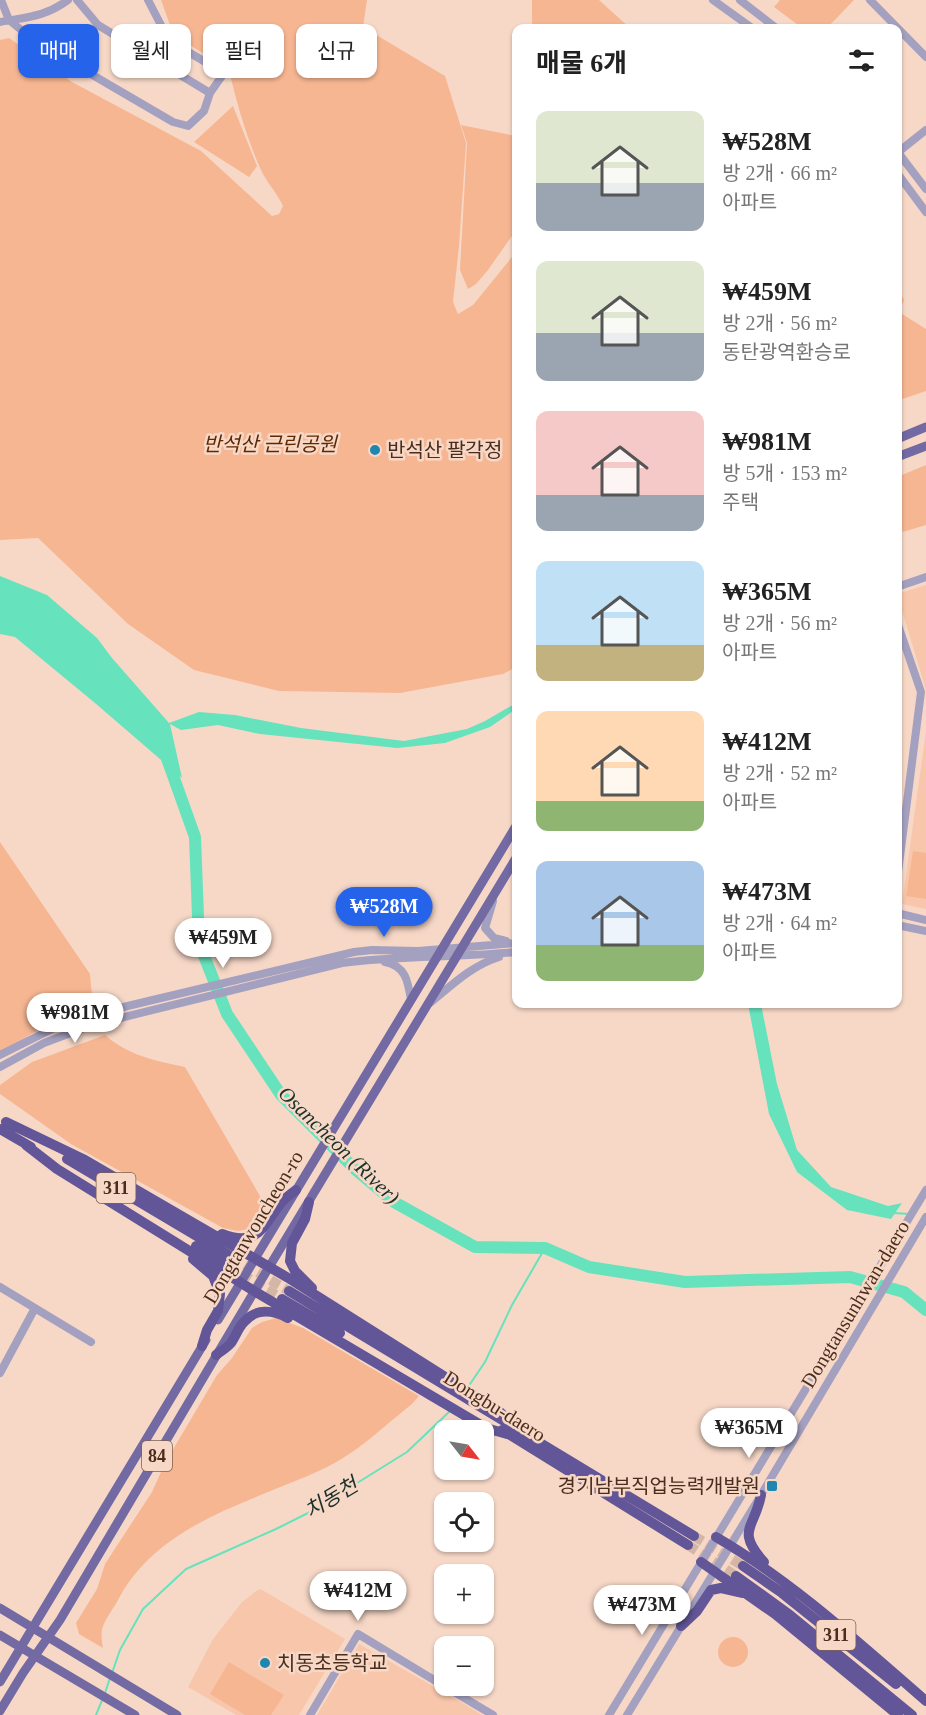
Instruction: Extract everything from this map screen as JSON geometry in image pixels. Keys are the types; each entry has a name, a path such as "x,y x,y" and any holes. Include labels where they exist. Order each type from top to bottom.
{"highway":[{"path":"2,1123 85,1160 255,1258 316,1296 433,1383"},
{"name":"311","path":"2,1123 230,1261 27,1145 2,1123"},
{"path":"27,1145 57,1169 304,1321 433,1383"},
{"path":"190,1221 233,1239 247,1238 263,1229 282,1202 296,1190"},
{"path":"309,1202 305,1219 291,1243 290,1261 295,1271 313,1288 316,1296"},
{"path":"176,1242 213,1276 220,1294 218,1311 207,1330 202,1346"},
{"name":"Dongbu-daero","path":"286,1295 691,1540"},
{"path":"216,1355 230,1345 244,1321 258,1312 273,1312 293,1320 304,1321"},
{"path":"761,1495 759,1509 750,1524 747,1535 754,1551 778,1578"},
{"path":"716,1537 778,1578 857,1641 926,1701"},
{"path":"701,1562 774,1614 898,1715"},
{"name":"311","path":"742,1566 842,1640 926,1709"},
{"name":"311","path":"736,1576 790,1615 912,1715"},
{"path":"681,1626 697,1611 711,1590 721,1588 747,1594"}],"main road":[{"path":"902,437 926,427"},
{"path":"902,455 926,446"},
{"name":"Dongtanwoncheon-ro","path":"21,1647 512,833"},
{"name":"84","path":"309,1202 512,865"},
{"name":"Dongtanwoncheon-ro","path":"35,1655 60,1620 309,1202"},
{"path":"0,1608 177,1715"},
{"path":"0,1635 135,1715"},
{"name":"84","path":"0,1682 21,1647"},
{"name":"84","path":"0,1711 35,1655"}],"street":[{"path":"1,0 4,21 173,122 188,126 204,111 210,93 222,76 219,70 191,54"},
{"path":"46,0 51,10"},
{"path":"4,21 32,18 68,0"},
{"path":"77,0 98,25 111,33"},
{"path":"148,0 160,24"},
{"path":"713,0 746,24"},
{"path":"740,0 770,24"},
{"path":"870,0 894,24"},
{"path":"902,33 926,57"},
{"path":"185,78 210,93"},
{"path":"902,148 926,130"},
{"path":"902,158 926,188"},
{"path":"902,179 926,212"},
{"path":"915,196 916,187 926,188"},
{"path":"902,585 926,577"},
{"path":"902,637 923,703 902,846"},
{"path":"496,891 485,928 494,939 512,941"},
{"path":"902,915 926,920"},
{"path":"902,926 926,931"},
{"path":"0,1067 44,1043 113,1019 313,970 369,960 512,942"},
{"path":"0,1055 60,1025 94,1014 310,961 372,950 418,951 456,957 512,952"},
{"path":"427,1006 479,964 512,953"},
{"path":"369,960 398,966 407,980 411,1000"},
{"name":"Dongtansunhwan-daero","path":"609,1715 925,1191"},
{"name":"Dongtansunhwan-daero","path":"627,1715 926,1217"},
{"path":"0,1287 91,1342"},
{"path":"0,1373 35,1308"},
{"path":"310,1715 358,1634 434,1680"},
{"path":"461,1696 493,1715"}],"shaded area":[{"path":"0,576 47,595 97,638 169,723 199,712 235,715 301,728 404,741 467,729 512,705 512,712 490,727 445,743 397,748 260,734 218,725 181,730 170,724 182,778 15,637 0,634"},
{"path":"926,585 926,690 902,611 902,592"},
{"path":"926,731 926,909 902,904"},
{"path":"749,1008 762,1008 777,1084 797,1150 831,1187 888,1206 902,1203 891,1219 847,1210 797,1172 769,1114"},
{"name":"치동초등학교","path":"259,1589 345,1639 299,1715 236,1715 188,1687 213,1639 242,1602"},
{"path":"359,1644 434,1687 434,1696 450,1696 482,1715 317,1715"}],"green space":[{"name":"반석산 근린공원","path":"161,0 367,0 363,24 296,24 296,78 377,78 377,35 445,76 466,143 453,302 458,314 473,305 512,257 512,669 503,674 400,693 279,691 194,670 128,624 38,538 0,540 0,40 9,38 18,44 18,78 66,78 201,151 272,216 279,214 283,206 263,175 256,159 231,78 284,78 284,24 203,24 203,53 191,46 191,24 170,24"},
{"path":"532,0 599,0 626,24 533,24"},
{"path":"780,0 854,0 831,24 797,24 774,7"},
{"path":"233,106 257,166 249,177 194,142"},
{"path":"461,125 512,135 512,236 488,270 476,284 468,289 460,270 467,143"},
{"path":"902,314 926,329 926,391 902,399"},
{"path":"926,465 926,525 903,532 902,529 902,475"},
{"path":"0,842 90,974 93,1007 33,1033 0,1053"},
{"path":"913,851 926,853 926,899 906,896"},
{"path":"105,1035 132,1052 153,1060 185,1067 267,1208 253,1228 238,1231 223,1228 71,1144 0,1094 0,1085 32,1062"},
{"path":"276,1318 303,1328 419,1396 347,1456 323,1469 208,1519 181,1534 156,1553 134,1575 106,1619 102,1632 103,1648 79,1634 76,1623 97,1589 105,1564 152,1492 165,1463 217,1375 232,1358 252,1328"},
{"path":"733,1637 744,1641 748,1652 744,1663 733,1667 722,1663 718,1652 722,1641"},
{"path":"229,1662 284,1695 271,1715 245,1715 210,1694"}],"waterway":[{"name":"Osancheon (River)","path":"165,753 195,837 199,943 227,1014 281,1095 356,1170 394,1202 475,1247 545,1248 589,1267 685,1282 850,1277 904,1292 926,1310"},
{"path":"894,1213 909,1214"},
{"name":"치동천","path":"468,1387 485,1362 512,1305 545,1248"},
{"name":"치동천","path":"112,1673 120,1650 143,1609 186,1569 312,1511 407,1452 451,1410"},
{"name":"치동천","path":"105,1693 110,1678"},
{"name":"치동천","path":"96,1715 103,1698"}],"tunnel":[{"path":"232,1257 289,1291"},
{"path":"229,1266 282,1299"},
{"path":"694,1536 743,1566"},
{"path":"688,1545 736,1576"}],"place":[{"name":"반석산 팔각정","path":"375,450"},
{"name":"경기남부직업능력개발원","path":"772,1486"},
{"name":"치동초등학교","path":"265,1663"}]}
